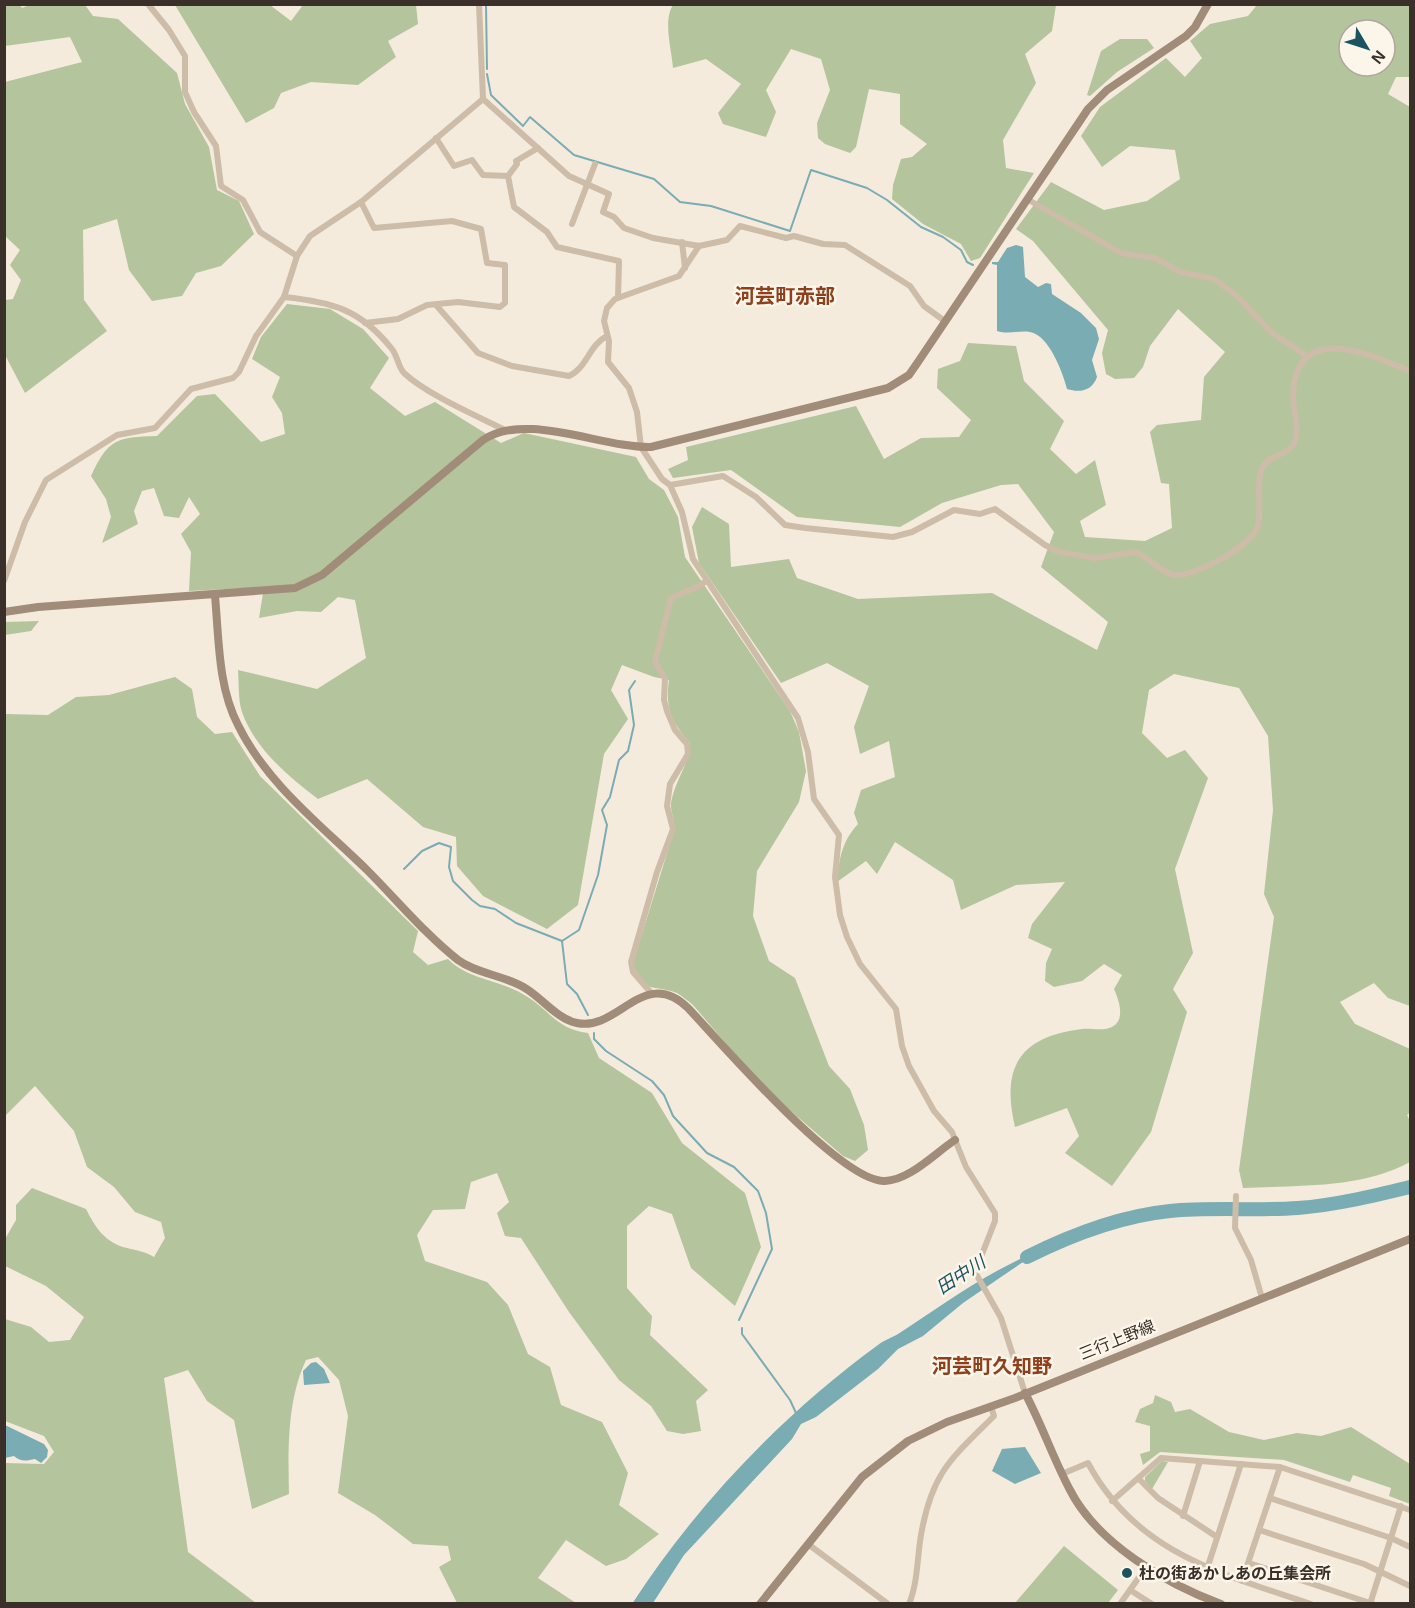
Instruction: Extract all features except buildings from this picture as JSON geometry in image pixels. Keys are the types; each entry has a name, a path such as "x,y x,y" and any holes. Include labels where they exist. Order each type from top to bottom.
{"street":[{"path":"148,4 170,30 185,56 185,92 216,146 220,186 243,200 260,232 297,256"},
{"path":"479,4 483,99 569,176 609,194 603,212 614,217 624,228 653,238 699,246 727,240 740,226 786,238 794,236 823,244 845,245 910,286 924,306 945,322"},
{"path":"4,612 74,604 286,590 314,580 483,440 505,430 535,429 651,447 888,388 909,375 1098,98 1186,36 1195,27 1208,4"},
{"path":"4,581 25,522 46,480 117,435 155,428 191,389 233,378 239,372 256,336 284,297 297,256 310,236 361,202 483,99"},
{"path":"436,138 454,166 472,160 483,176 507,176"},
{"path":"507,176 517,164 516,161 538,148"},
{"path":"572,225 595,164"},
{"path":"507,176 514,207 547,232 556,247 619,261 618,298"},
{"path":"1027,199 1121,253 1155,258 1180,272 1214,279 1236,295 1270,331 1308,357"},
{"path":"361,202 374,228 452,221 481,229 487,263 505,265 505,303 496,308 458,302 419,307 398,319 365,322"},
{"path":"682,242 685,268"},
{"path":"699,246 679,276 618,298 605,313 608,362 629,388 637,412 641,447 662,479 670,485 682,512 693,559 798,718 808,752 814,799 839,835 834,877 840,915 847,937 860,964 896,1009 902,1046 909,1066 934,1111 955,1140 966,1167 995,1213 995,1221 975,1267 976,1274 992,1300 1013,1350 1025,1393 1062,1474 1074,1497 1094,1524 1175,1585 1221,1604"},
{"path":"284,297 330,303 365,322 391,348 405,375 472,414 505,430"},
{"path":"436,305 478,353 512,366 572,375 596,342 607,336"},
{"path":"670,485 723,476 756,497 785,525 883,537 912,532 954,510 980,514 995,509 1045,545 1059,552 1095,558 1136,552 1171,574 1187,573 1240,548 1258,527 1262,468 1269,460 1290,448 1295,441 1293,396 1296,375 1308,357 1329,348 1352,349 1410,371"},
{"path":"652,994 633,972 631,962 657,872 673,829 668,806 670,784 688,754 687,744 675,730 667,711 664,700 665,678 656,658 671,598 699,586 706,580"},
{"path":"215,596 228,702 258,762 447,950 469,966 518,984 567,1020 579,1024 590,1024 606,1018 632,1002 652,994 669,996 684,1005 764,1092 849,1166 866,1177 879,1181 898,1177 955,1140"},
{"path":"1236,1196 1235,1228 1251,1260 1262,1298"},
{"name":"三行上野線","path":"760,1604 854,1487 884,1457 929,1430 1410,1239"},
{"path":"909,1604 933,1486 940,1472 994,1416 991,1407"},
{"path":"1112,1501 1161,1458 1280,1467 1410,1510"},
{"path":"1183,1516 1200,1461"},
{"path":"1062,1474 1088,1463 1112,1501 1138,1525 1185,1558 1207,1569 1308,1603"},
{"path":"1207,1569 1241,1464"},
{"path":"1242,1581 1280,1467"},
{"path":"1139,1479 1150,1491 1183,1516 1217,1537"},
{"path":"1270,1498 1391,1538 1410,1547"},
{"path":"1249,1563 1371,1603 1401,1506"},
{"path":"1259,1530 1381,1570 1410,1586"},
{"path":"808,1544 888,1604"},
{"path":"1120,1604 1147,1566"},
{"path":"1130,1590 1152,1604"}],"green space":[{"path":"5,4 20,5 22,8 29,5 85,5 93,16 118,19 177,73 185,104 209,147 217,190 239,201 254,234 221,266 196,273 182,296 152,301 129,270 117,219 83,230 84,300 107,331 25,393 5,355 5,300 13,299 21,280 10,265 20,250 5,236 5,82 82,62 70,37 5,46"},
{"path":"674,4 1056,5 1052,31 1025,54 1036,83 1003,140 1006,168 1034,173 980,258 971,261 961,244 923,224 892,199 893,185 901,159 912,157 927,144 900,124 900,94 869,89 856,147 850,153 825,144 818,138 817,123 830,90 821,59 791,49 766,90 776,112 766,137 723,124 718,113 741,84 706,59 673,68 668,26 670,10"},
{"path":"175,5 270,5 291,21 303,5 416,5 418,24 388,41 396,57 358,85 311,82 281,93 274,108 246,123"},
{"path":"1257,5 1410,5 1410,77 1397,77 1397,18 1337,18 1337,78 1396,78 1388,94 1410,107 1410,1006 1388,998 1374,983 1340,1002 1355,1024 1410,1049 1410,1112 1407,1115 1410,1121 1410,1162 1391,1171 1350,1181 1307,1186 1243,1188 1239,1170 1274,917 1264,894 1273,810 1268,736 1239,688 1174,674 1149,690 1142,733 1167,758 1185,750 1208,778 1175,869 1193,953 1173,989 1187,1012 1151,1132 1112,1186 1065,1153 1079,1136 1067,1108 1015,1127 1011,1106 1013,1072 1020,1058 1029,1048 1043,1039 1060,1033 1109,1028 1115,1025 1120,1016 1114,989 1122,975 1104,964 1082,981 1054,987 1045,981 1046,963 1052,949 1028,938 1032,924 1065,882 1016,885 961,910 953,880 895,842 877,874 866,861 837,882 842,851 848,837 858,824 854,813 861,790 895,777 889,741 860,754 854,727 869,686 827,663 781,683 699,563 692,527 702,507 729,524 731,567 789,559 797,578 858,599 992,593 1097,650 1108,622 1041,567 1054,532 1018,484 1001,485 942,503 900,527 797,517 731,470 673,478 668,469 688,460 686,447 856,406 884,459 921,438 959,437 971,420 937,388 938,369 960,361 968,343 1016,346 1024,381 1064,421 1050,449 1076,474 1095,460 1106,505 1080,521 1085,537 1145,541 1172,528 1169,484 1161,483 1150,432 1157,425 1201,420 1204,377 1225,352 1178,309 1150,346 1143,367 1134,378 1115,379 1106,374 1102,353 1108,330 1033,241 1016,229 1051,182 1104,210 1147,201 1180,179 1175,150 1130,146 1102,167 1081,136 1100,107 1166,58 1185,77 1202,58 1190,41 1210,24 1248,16"},
{"path":"1120,39 1147,39 1154,48 1117,72 1090,96 1087,95 1101,51"},
{"path":"287,304 330,309 363,329 389,358 370,388 405,416 435,402 501,443 524,433 636,457 649,479 664,490 678,517 685,557 790,711 799,732 806,771 799,802 757,871 753,916 769,961 795,978 829,1066 850,1089 864,1125 868,1150 855,1161 843,1156 764,1088 693,1005 677,993 650,987 640,980 636,973 633,963 674,831 671,803 690,743 678,728 671,714 668,698 669,680 622,665 611,690 628,719 604,754 578,905 547,929 483,896 457,866 456,837 423,827 367,779 318,799 274,761 255,738 242,712 238,670 317,689 366,658 355,600 338,597 321,612 297,611 259,618 264,587 189,591 191,552 181,534 200,514 189,497 179,518 164,516 154,488 142,491 134,511 138,524 102,543 111,517 106,499 91,476 103,454 115,442 132,437 157,436 197,396 215,394 261,442 285,434 282,413 272,397 280,377 252,359 261,337"},
{"path":"39,621 31,631 5,635 5,622"},
{"path":"175,677 192,689 197,717 215,734 232,732 260,776 418,931 413,952 428,965 448,959 475,976 517,991 568,1028 588,1033 599,1058 652,1093 682,1143 745,1193 761,1247 735,1306 691,1268 672,1214 649,1206 627,1226 627,1288 652,1316 650,1335 708,1390 696,1401 701,1431 683,1434 667,1431 651,1406 619,1380 569,1312 521,1238 505,1236 497,1213 509,1202 497,1173 471,1182 465,1209 433,1210 417,1235 425,1261 487,1282 508,1305 528,1354 550,1367 561,1405 602,1422 628,1473 619,1505 659,1534 626,1559 606,1566 566,1540 538,1578 576,1603 457,1603 439,1567 451,1560 448,1546 413,1544 375,1515 338,1493 348,1416 339,1380 318,1357 306,1360 295,1392 289,1443 289,1494 252,1509 234,1420 207,1401 188,1370 164,1378 188,1552 256,1603 5,1603 5,1463 44,1464 54,1452 44,1436 5,1421 5,1319 31,1327 49,1342 70,1340 84,1317 46,1286 5,1266 5,1239 16,1220 16,1205 32,1188 86,1209 97,1228 107,1238 119,1246 154,1257 165,1238 161,1222 135,1212 114,1187 87,1167 74,1131 35,1086 5,1116 5,714 48,715 76,697 109,695"},
{"path":"1155,1395 1171,1402 1175,1412 1190,1409 1229,1432 1264,1440 1297,1433 1321,1436 1351,1427 1410,1464 1410,1504 1389,1496 1391,1488 1353,1475 1350,1482 1284,1460 1160,1452 1143,1465 1140,1454 1150,1451 1150,1426 1135,1422 1140,1409 1153,1403"},
{"path":"1162,1461 1168,1462 1152,1489 1145,1481 1145,1477"},
{"path":"1064,1546 1118,1590 1108,1603 1015,1603"}],"water":[{"path":"1016,245 1023,247 1025,277 1038,287 1046,283 1051,284 1052,294 1081,313 1096,328 1099,339 1092,360 1097,377 1095,382 1085,390 1067,389 1049,347 1037,335 1030,332 997,331 997,265 992,262 998,262 1007,248"},
{"path":"1042,1249 963,1303 923,1336 898,1349 878,1369 816,1417 801,1424 792,1439 684,1555 653,1603 632,1604 684,1531 713,1497 743,1463 808,1401 880,1343 898,1334 985,1278"},
{"path":"316,1362 324,1369 330,1383 304,1385 303,1371 311,1363"},
{"path":"5,1425 44,1444 48,1450 47,1457 41,1463 35,1459 24,1460 14,1456 5,1458"},
{"path":"1025,1447 1041,1473 1015,1484 992,1471 1002,1449"}],"waterway":[{"path":"486,4 487,69"},
{"path":"487,74 491,95 523,126 530,117 574,155 654,179 680,202 711,206 790,231 811,170 867,188 887,200 921,227 943,237 961,250 967,262 973,265"},
{"path":"588,1015 577,994 567,984 562,941 579,930 598,875 607,825 602,810 610,797 619,760 628,751 634,725 629,690 635,681"},
{"path":"404,869 422,851 439,843 451,847 449,867 453,881 472,900 480,906 495,909 516,923 562,941"},
{"path":"594,1033 594,1039 606,1051 652,1081 664,1095 673,1116 707,1153 734,1167 758,1191 766,1213 772,1249 739,1320"},
{"name":"田中川","path":"1027,1257 1061,1241 1133,1217 1186,1210 1312,1207 1410,1187"},
{"path":"742,1328 742,1334 790,1400 796,1413"}],"place":[{"name":"杜の街あかしあの丘集会所","path":"1127,1573"}],"district":[{"name":"河芸町赤部","path":"785,296"},
{"name":"河芸町久知野","path":"992,1366"}]}
